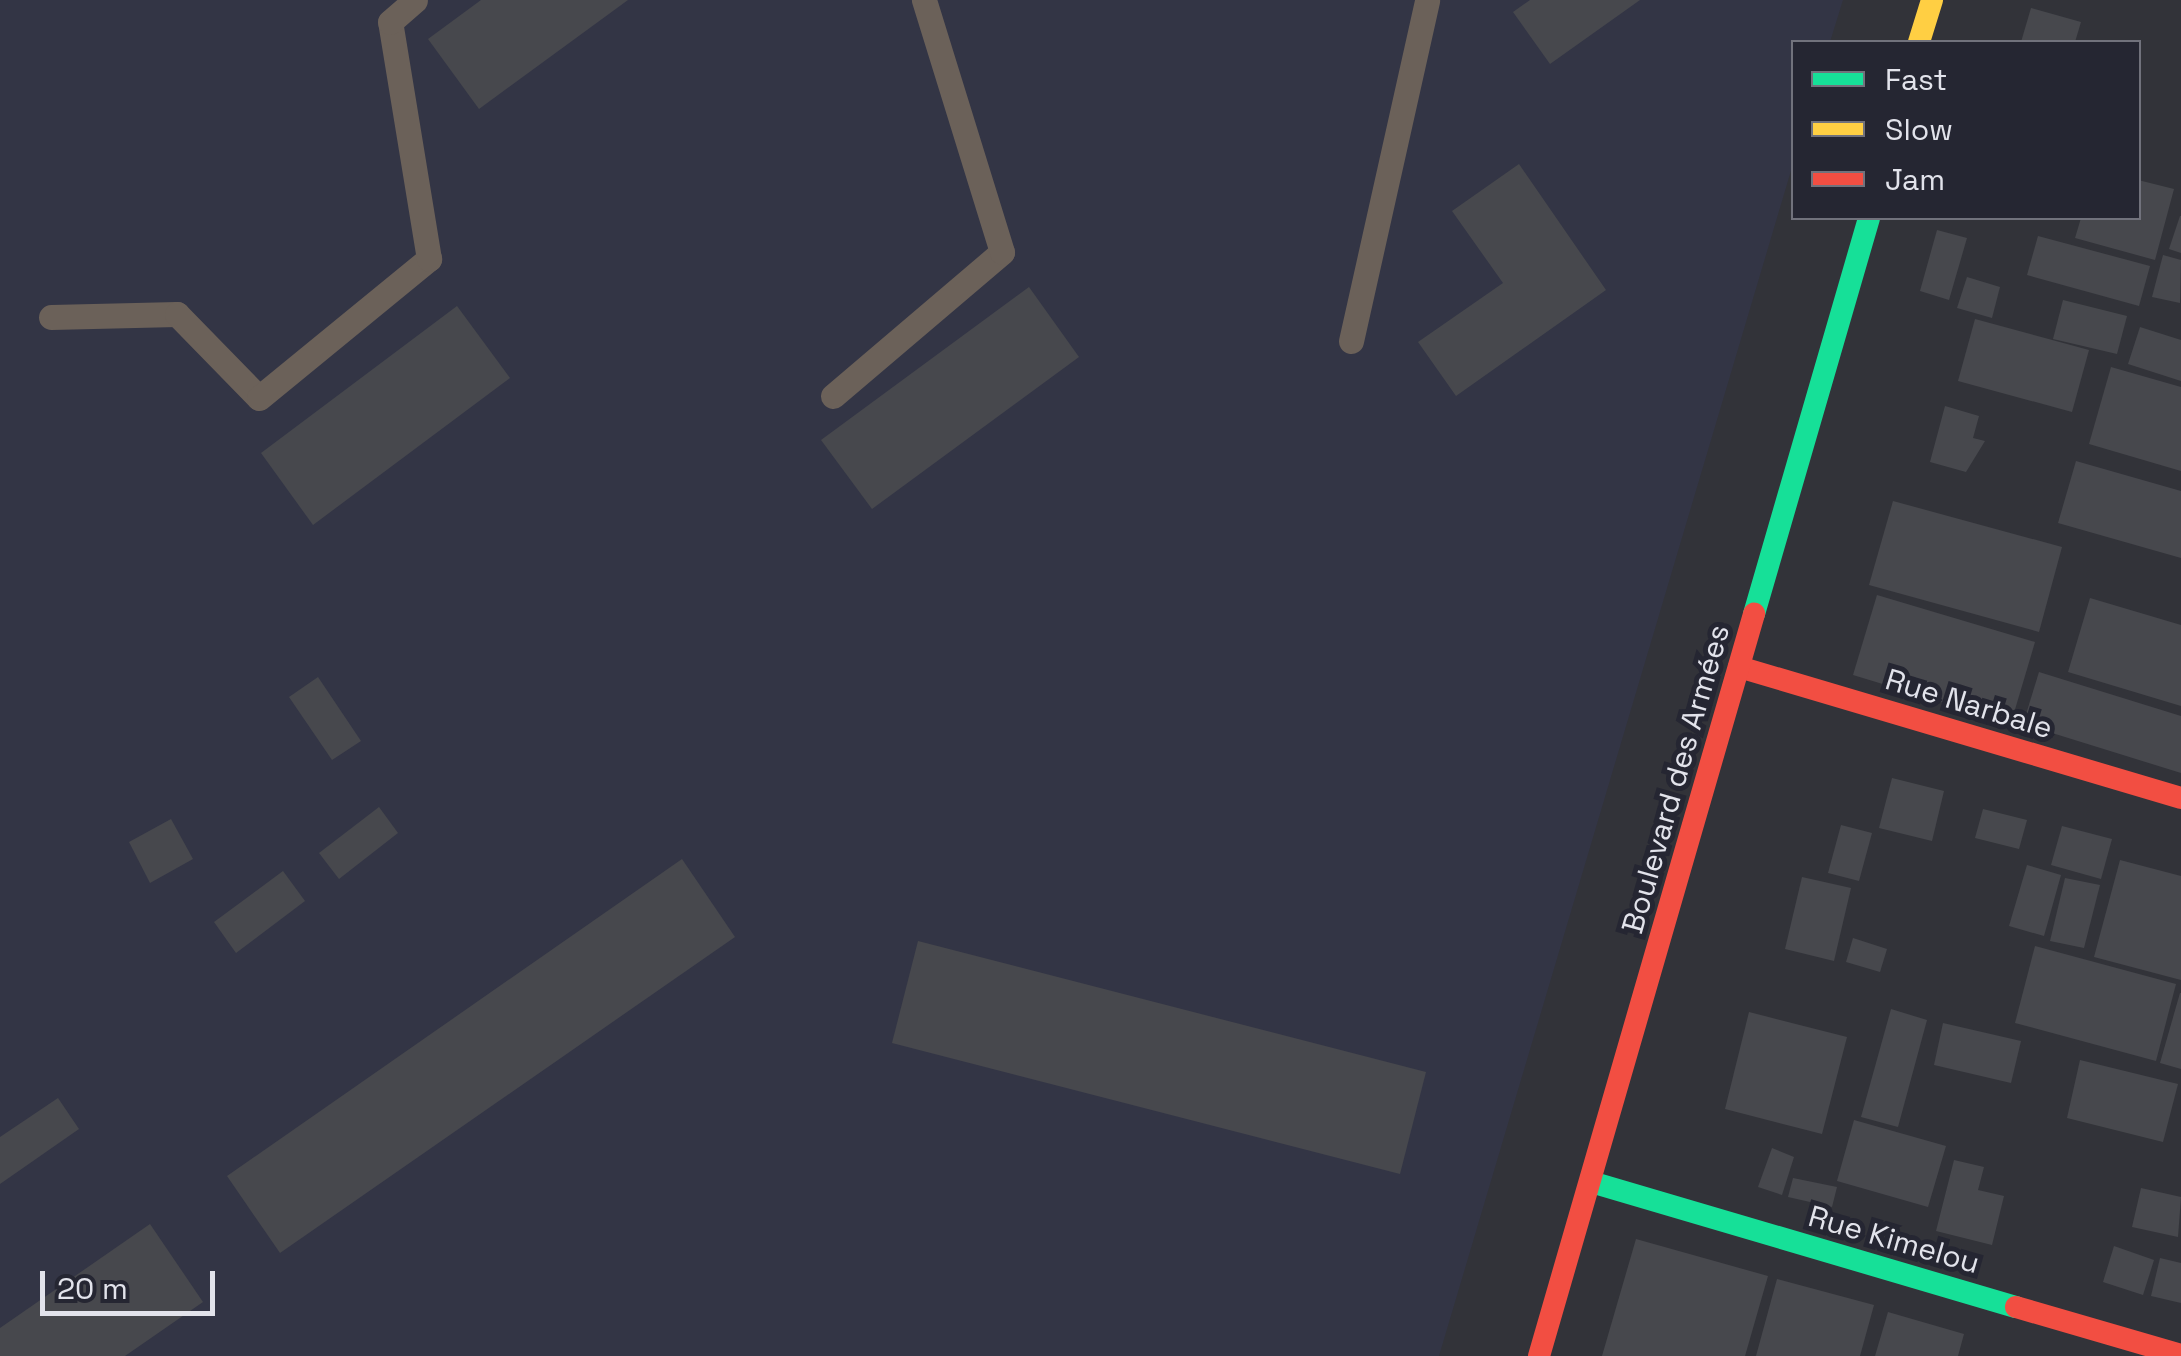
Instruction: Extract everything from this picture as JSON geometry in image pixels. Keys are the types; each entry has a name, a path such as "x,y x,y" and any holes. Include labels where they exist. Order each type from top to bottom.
{"street":[{"path":"1920,40 1932,0"},
{"name":"Boulevard des Armées","path":"1539,1356 1868,220"},
{"name":"Rue Narbale","path":"1740,667 2181,798"},
{"name":"Rue Kimelou","path":"1591,1182 2181,1355"}],"lane":[{"path":"51,316 177,314 260,398 430,258 390,22 415,0"},
{"path":"833,396 1002,252 924,0"},
{"path":"1351,341 1426,0"}],"shaded area":[{"path":"0,0 1843,0 1831,40 1791,40 1791,171 1439,1356 0,1356"}],"building":[{"path":"481,0 628,0 479,109 428,39"},
{"path":"1530,0 1640,0 1550,64 1513,12"},
{"path":"2031,8 2081,22 2076,40 2022,40"},
{"path":"1519,164 1606,290 1456,396 1418,342 1503,283 1452,211"},
{"path":"2141,181 2174,189 2155,260 2075,238 2080,220 2141,220"},
{"path":"2181,216 2181,253 2169,249"},
{"path":"1937,230 1967,238 1949,300 1920,291"},
{"path":"2038,236 2150,266 2139,306 2027,275"},
{"path":"2163,255 2181,260 2180,303 2152,297"},
{"path":"1967,277 2000,287 1992,318 1957,308"},
{"path":"1029,287 1079,357 872,509 821,440"},
{"path":"2063,300 2127,316 2117,354 2053,339"},
{"path":"457,306 510,378 313,525 261,453"},
{"path":"1975,319 2089,350 2072,412 1958,381"},
{"path":"2140,327 2181,340 2181,381 2128,364"},
{"path":"2111,367 2181,387 2181,471 2089,444"},
{"path":"1945,406 1979,416 1973,438 1985,441 1966,472 1930,462"},
{"path":"2076,461 2181,491 2181,558 2058,523"},
{"path":"1893,501 2062,547 2039,632 1869,585"},
{"path":"1877,595 2035,642 2011,723 1853,675"},
{"path":"2090,598 2181,625 2181,706 2068,672"},
{"path":"2039,672 2181,716 2181,773 2023,724"},
{"path":"318,677 361,741 332,760 289,697"},
{"path":"1892,778 1944,791 1932,841 1879,828"},
{"path":"379,807 398,833 339,879 319,853"},
{"path":"1983,809 2027,820 2019,849 1975,838"},
{"path":"171,819 193,859 150,883 129,842"},
{"path":"1841,825 1872,833 1859,881 1828,873"},
{"path":"2062,826 2112,839 2101,879 2051,865"},
{"path":"682,859 735,937 280,1253 227,1176"},
{"path":"2120,860 2181,876 2181,980 2094,957"},
{"path":"2027,865 2061,875 2044,936 2009,926"},
{"path":"283,871 305,901 236,953 214,922"},
{"path":"1802,877 1851,888 1834,961 1785,949"},
{"path":"2065,878 2100,885 2084,948 2050,941"},
{"path":"1853,938 1887,949 1880,972 1846,962"},
{"path":"918,941 1426,1072 1400,1174 892,1043"},
{"path":"2035,946 2176,984 2156,1061 2015,1023"},
{"path":"2181,993 2181,1069 2160,1063"},
{"path":"1891,1009 1927,1020 1898,1127 1861,1117"},
{"path":"1749,1012 1847,1037 1822,1134 1725,1109"},
{"path":"1943,1023 2021,1041 2011,1083 1934,1065"},
{"path":"2080,1060 2178,1084 2163,1142 2067,1118"},
{"path":"58,1098 79,1129 0,1184 0,1137"},
{"path":"1854,1120 1946,1146 1928,1207 1837,1181"},
{"path":"1772,1148 1794,1157 1782,1195 1758,1187"},
{"path":"1954,1160 1984,1167 1978,1190 2004,1196 1992,1245 1936,1231"},
{"path":"1793,1178 1837,1187 1832,1207 1788,1197"},
{"path":"2141,1188 2181,1197 2178,1237 2132,1227"},
{"path":"150,1224 203,1302 125,1356 0,1356 0,1328"},
{"path":"1636,1239 1768,1276 1745,1356 1602,1356"},
{"path":"2114,1246 2154,1260 2143,1295 2103,1282"},
{"path":"2160,1258 2181,1263 2181,1303 2151,1296"},
{"path":"1777,1279 1874,1305 1860,1356 1756,1356"},
{"path":"1888,1312 1964,1334 1958,1356 1875,1356"}],"traffic: fast":[{"path":"1754,614 1868,220"},
{"path":"1591,1182 2016,1307"}],"traffic: slow":[{"path":"1920,40 1932,0"}],"traffic: jam":[{"path":"1539,1356 1754,614"},
{"path":"1739,667 2181,798"},
{"path":"2016,1307 2181,1355"}]}
